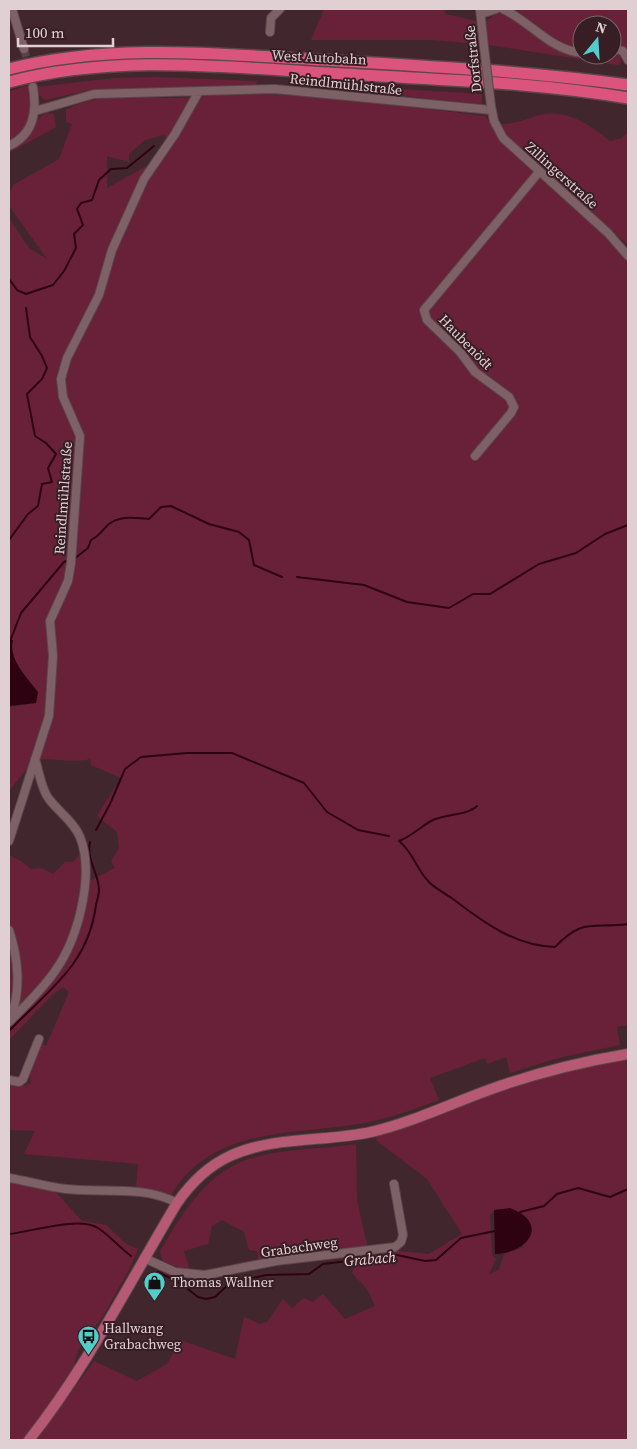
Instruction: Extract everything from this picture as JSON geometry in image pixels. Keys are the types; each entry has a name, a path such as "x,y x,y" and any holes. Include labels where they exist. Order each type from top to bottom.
{"highway":[{"name":"West Autobahn","path":"9,69 92,55 174,53 504,71 628,85"},
{"name":"West Autobahn","path":"9,82 86,68 183,65 506,84 628,98"}],"main road":[{"path":"29,1440 62,1397 176,1203 192,1183 204,1172 229,1156 245,1150 269,1145 371,1132 527,1077 585,1062 628,1054"}],"street":[{"path":"12,9 24,49"},
{"path":"270,32 271,18 280,9"},
{"path":"480,11 496,9"},
{"path":"503,9 525,22 554,44 572,52"},
{"name":"Dorfstraße","path":"480,11 491,108"},
{"path":"9,146 25,134 33,122 35,111 33,87"},
{"name":"Reindlmühlstraße","path":"35,111 94,94 198,93 223,90 295,90 491,108"},
{"name":"Reindlmühlstraße","path":"9,841 49,716 53,656 50,621 68,581 71,561 80,436 63,397 61,379 67,358 100,295 112,250 144,179 175,134 198,93"},
{"name":"Zillingerstraße","path":"491,108 498,131 539,172 608,233 628,256"},
{"name":"Haubenödt","path":"475,456 511,412 514,407 513,402 475,372 460,352 428,320 424,310 539,172"},
{"path":"9,1021 36,995 60,963 74,932 86,890 86,871 81,838 47,797 35,759"},
{"path":"9,930 17,963 15,1001 9,1021"},
{"path":"9,1080 19,1082 23,1079 39,1039"},
{"path":"9,1178 67,1189 134,1192 158,1196 176,1203"},
{"name":"Grabachweg","path":"144,1258 175,1272 205,1275 276,1261 395,1247 401,1242 403,1235 394,1184"}],"shaded area":[{"path":"324,9 444,9 446,14 476,21 486,21 503,9 628,9 628,60 622,56 622,15 572,15 572,58 489,45 432,40 311,40"},
{"path":"156,77 257,81 256,85 159,90 95,89 45,100 39,95 36,87 115,78"},
{"path":"30,85 31,102 29,118 22,131 9,142 9,91"},
{"path":"334,85 482,94 482,104 333,89"},
{"path":"249,93 297,93 485,116 490,123 496,124 513,123 546,114 566,115 585,123 610,141 622,138 628,132 628,245 559,185 555,190 602,233 628,261 628,1025 617,1027 620,1045 558,1058 510,1073 506,1057 487,1064 485,1058 430,1078 439,1100 396,1115 362,1123 275,1134 228,1146 207,1158 187,1173 171,1195 136,1189 138,1164 24,1154 35,1131 9,1130 9,1082 25,1085 31,1083 29,1069 39,1043 46,1046 69,992 63,987 52,995 9,1040 9,855 31,869 41,868 53,874 65,862 73,862 80,854 83,884 115,868 111,861 119,848 117,832 97,816 121,778 91,765 90,759 76,761 34,760 9,791 9,707 36,703 38,692 16,662 13,655 12,641 9,640 9,218 29,248 47,259 9,206 9,196 13,185 59,159 72,124 66,122 66,110 79,104 92,100 120,97 176,98","holes":["164,135 168,140 150,164 107,188 107,156 129,162 129,154 145,140"]},
{"path":"46,113 54,114 56,127 9,153 9,149 22,141 37,120"},
{"path":"9,640 13,640 13,654 16,661 38,692 36,703 9,706"},
{"path":"628,1059 628,1440 37,1439 94,1361 137,1381 167,1364 180,1340 235,1359 244,1317 260,1324 267,1322 283,1299 292,1308 304,1298 313,1302 323,1294 345,1319 375,1306 367,1289 352,1273 354,1267 350,1250 259,1262 257,1251 249,1250 244,1232 222,1220 212,1226 208,1244 184,1251 190,1271 163,1262 160,1251 178,1221 199,1194 224,1171 239,1163 268,1154 356,1144 357,1201 368,1248 429,1254 462,1234 427,1179 377,1141 375,1136 533,1081","holes":["494,1210 524,1247 504,1254 499,1270 489,1274 496,1259 492,1255 490,1216"]},
{"path":"9,1180 54,1190 82,1221 106,1225 126,1244 138,1249 129,1270 103,1316 78,1350 72,1374 24,1440 9,1440"},
{"path":"510,1208 522,1214 529,1221 532,1229 530,1236 525,1243 517,1248 495,1254 494,1210"}],"waterway":[{"path":"9,279 17,290 26,294 53,285 64,271 76,248 74,234 83,225 77,209 81,203 92,200 99,180 111,169 127,168 154,146"},
{"path":"9,540 28,514 38,506 42,484 52,482 48,468 56,454 46,443 35,436 27,394 42,379 47,368 30,337 26,308"},
{"path":"74,559 88,548 91,540 97,537 113,521 128,518 149,519 161,507 171,506 209,524 239,532 249,540 254,565 282,577"},
{"path":"297,577 364,585 407,602 449,608 473,594 490,594 539,564 576,553 605,534 628,525"},
{"path":"9,644 21,613 64,562 69,560"},
{"path":"96,830 125,769 141,757 187,753 232,753 304,783 327,812 358,830 389,836"},
{"path":"399,841 433,820 463,813 477,806"},
{"path":"399,841 408,850 424,876 433,886 488,924 526,942 540,946 555,947 574,931 581,928 628,924"},
{"path":"9,1031 64,976 85,945 92,926 99,892 97,878 91,861 90,842"},
{"name":"Grabach","path":"520,1212 544,1206 557,1194 578,1188 610,1197 628,1189"},
{"name":"Grabach","path":"9,1234 67,1224 89,1225 98,1228 131,1256"},
{"name":"Grabach","path":"158,1272 180,1283 198,1297 206,1299 215,1297 230,1283 266,1275 309,1274 323,1264 397,1255 425,1261 436,1260 461,1238 495,1231"}],"tunnel":[{"path":"24,49 29,68"}],"place":[{"name":"Thomas Wallner","path":"155,1301"},
{"name":"Hallwang Grabachweg","path":"88,1355"}]}
